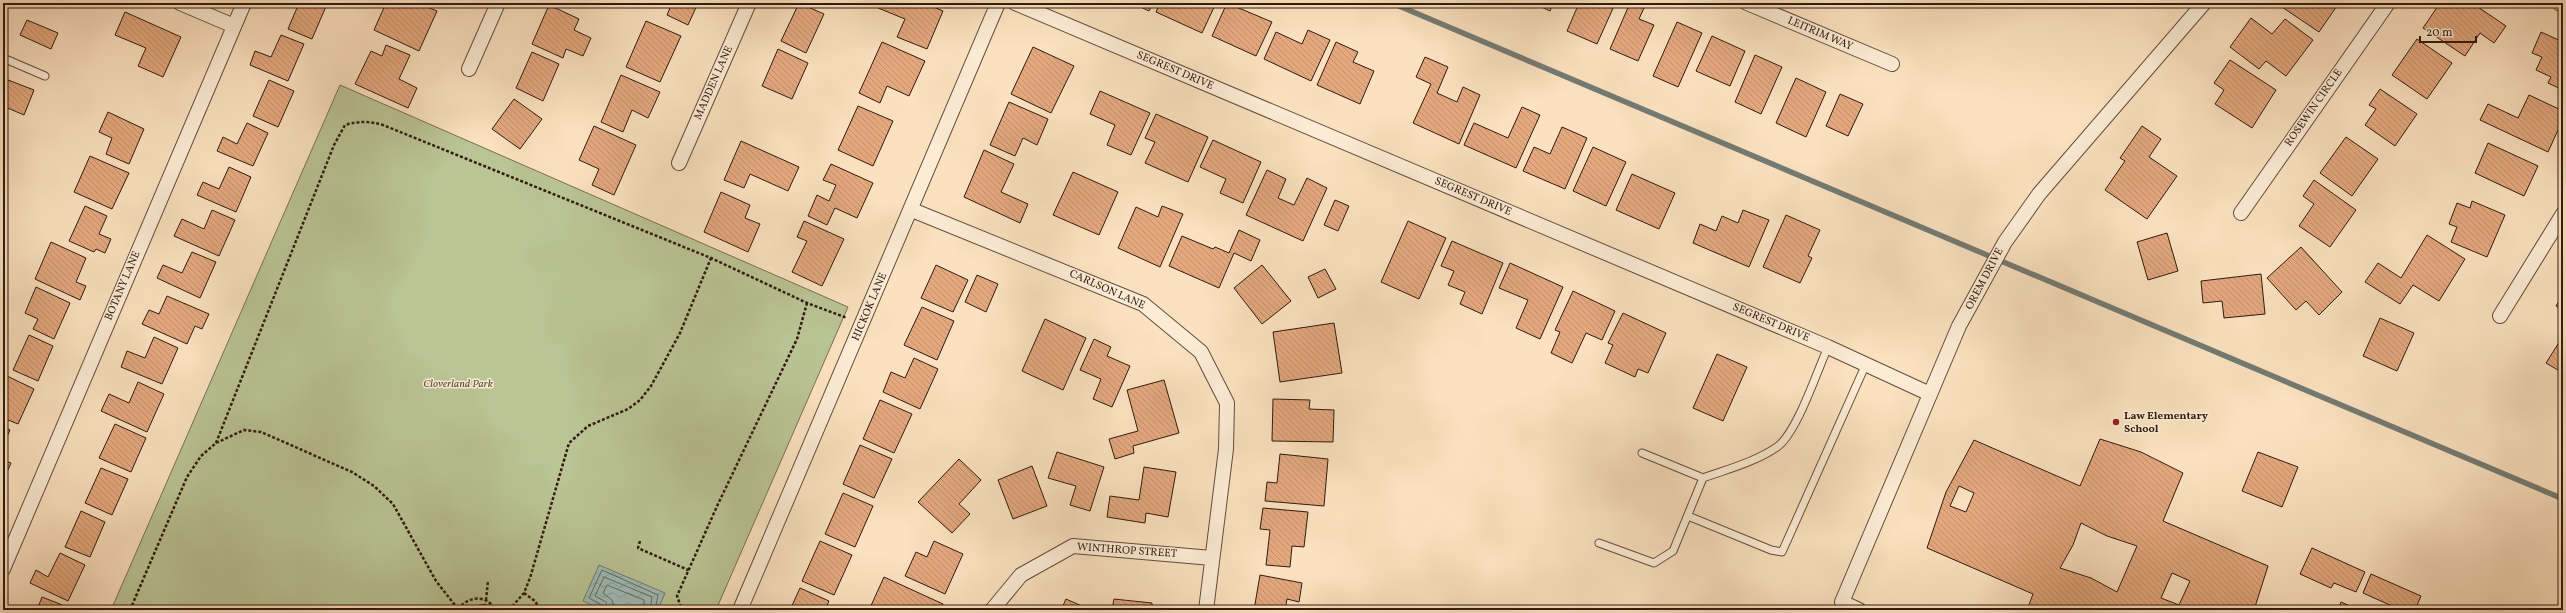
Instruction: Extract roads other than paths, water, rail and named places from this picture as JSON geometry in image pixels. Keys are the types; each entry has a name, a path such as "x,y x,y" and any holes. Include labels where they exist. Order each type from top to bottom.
{"street":[{"path":"180,3 234,26"},
{"name":"BOTANY LANE","path":"3,569 244,3"},
{"path":"469,69 498,3"},
{"name":"MADDEN LANE","path":"679,163 749,3"},
{"name":"HICKOK LANE","path":"740,610 912,210 998,3"},
{"name":"SEGREST DRIVE","path":"1015,3 1828,347 1930,394"},
{"name":"LEITRIM WAY","path":"1747,3 1892,64"},
{"name":"OREM DRIVE","path":"1859,610 1842,602 1959,326 2005,242 2039,194 2204,3"},
{"name":"ROSEWIN CIRCLE","path":"2241,213 2388,3"},
{"path":"2559,3 2563,5"},
{"name":"CARLSON LANE","path":"912,210 1143,304 1201,352 1227,403 1226,449 1206,610"},
{"path":"2500,316 2563,214"},
{"name":"WINTHROP STREET","path":"992,610 1021,575 1073,546 1212,558"}],"lane":[{"path":"3,58 45,76"},
{"path":"1642,453 1704,478 1748,462 1777,447 1790,433 1828,347"},
{"path":"1688,516 1771,550 1782,552 1866,364"},
{"path":"1599,543 1654,564 1673,551 1704,478"}],"water":[{"path":"599,565 665,593 658,610 603,610 583,601"}],"waterway":[{"path":"1392,3 2563,499"}],"place":[{"name":"Law Elementary School","path":"2116,422"}],"park label":[{"name":"Cloverland Park","path":"458,384"}]}
